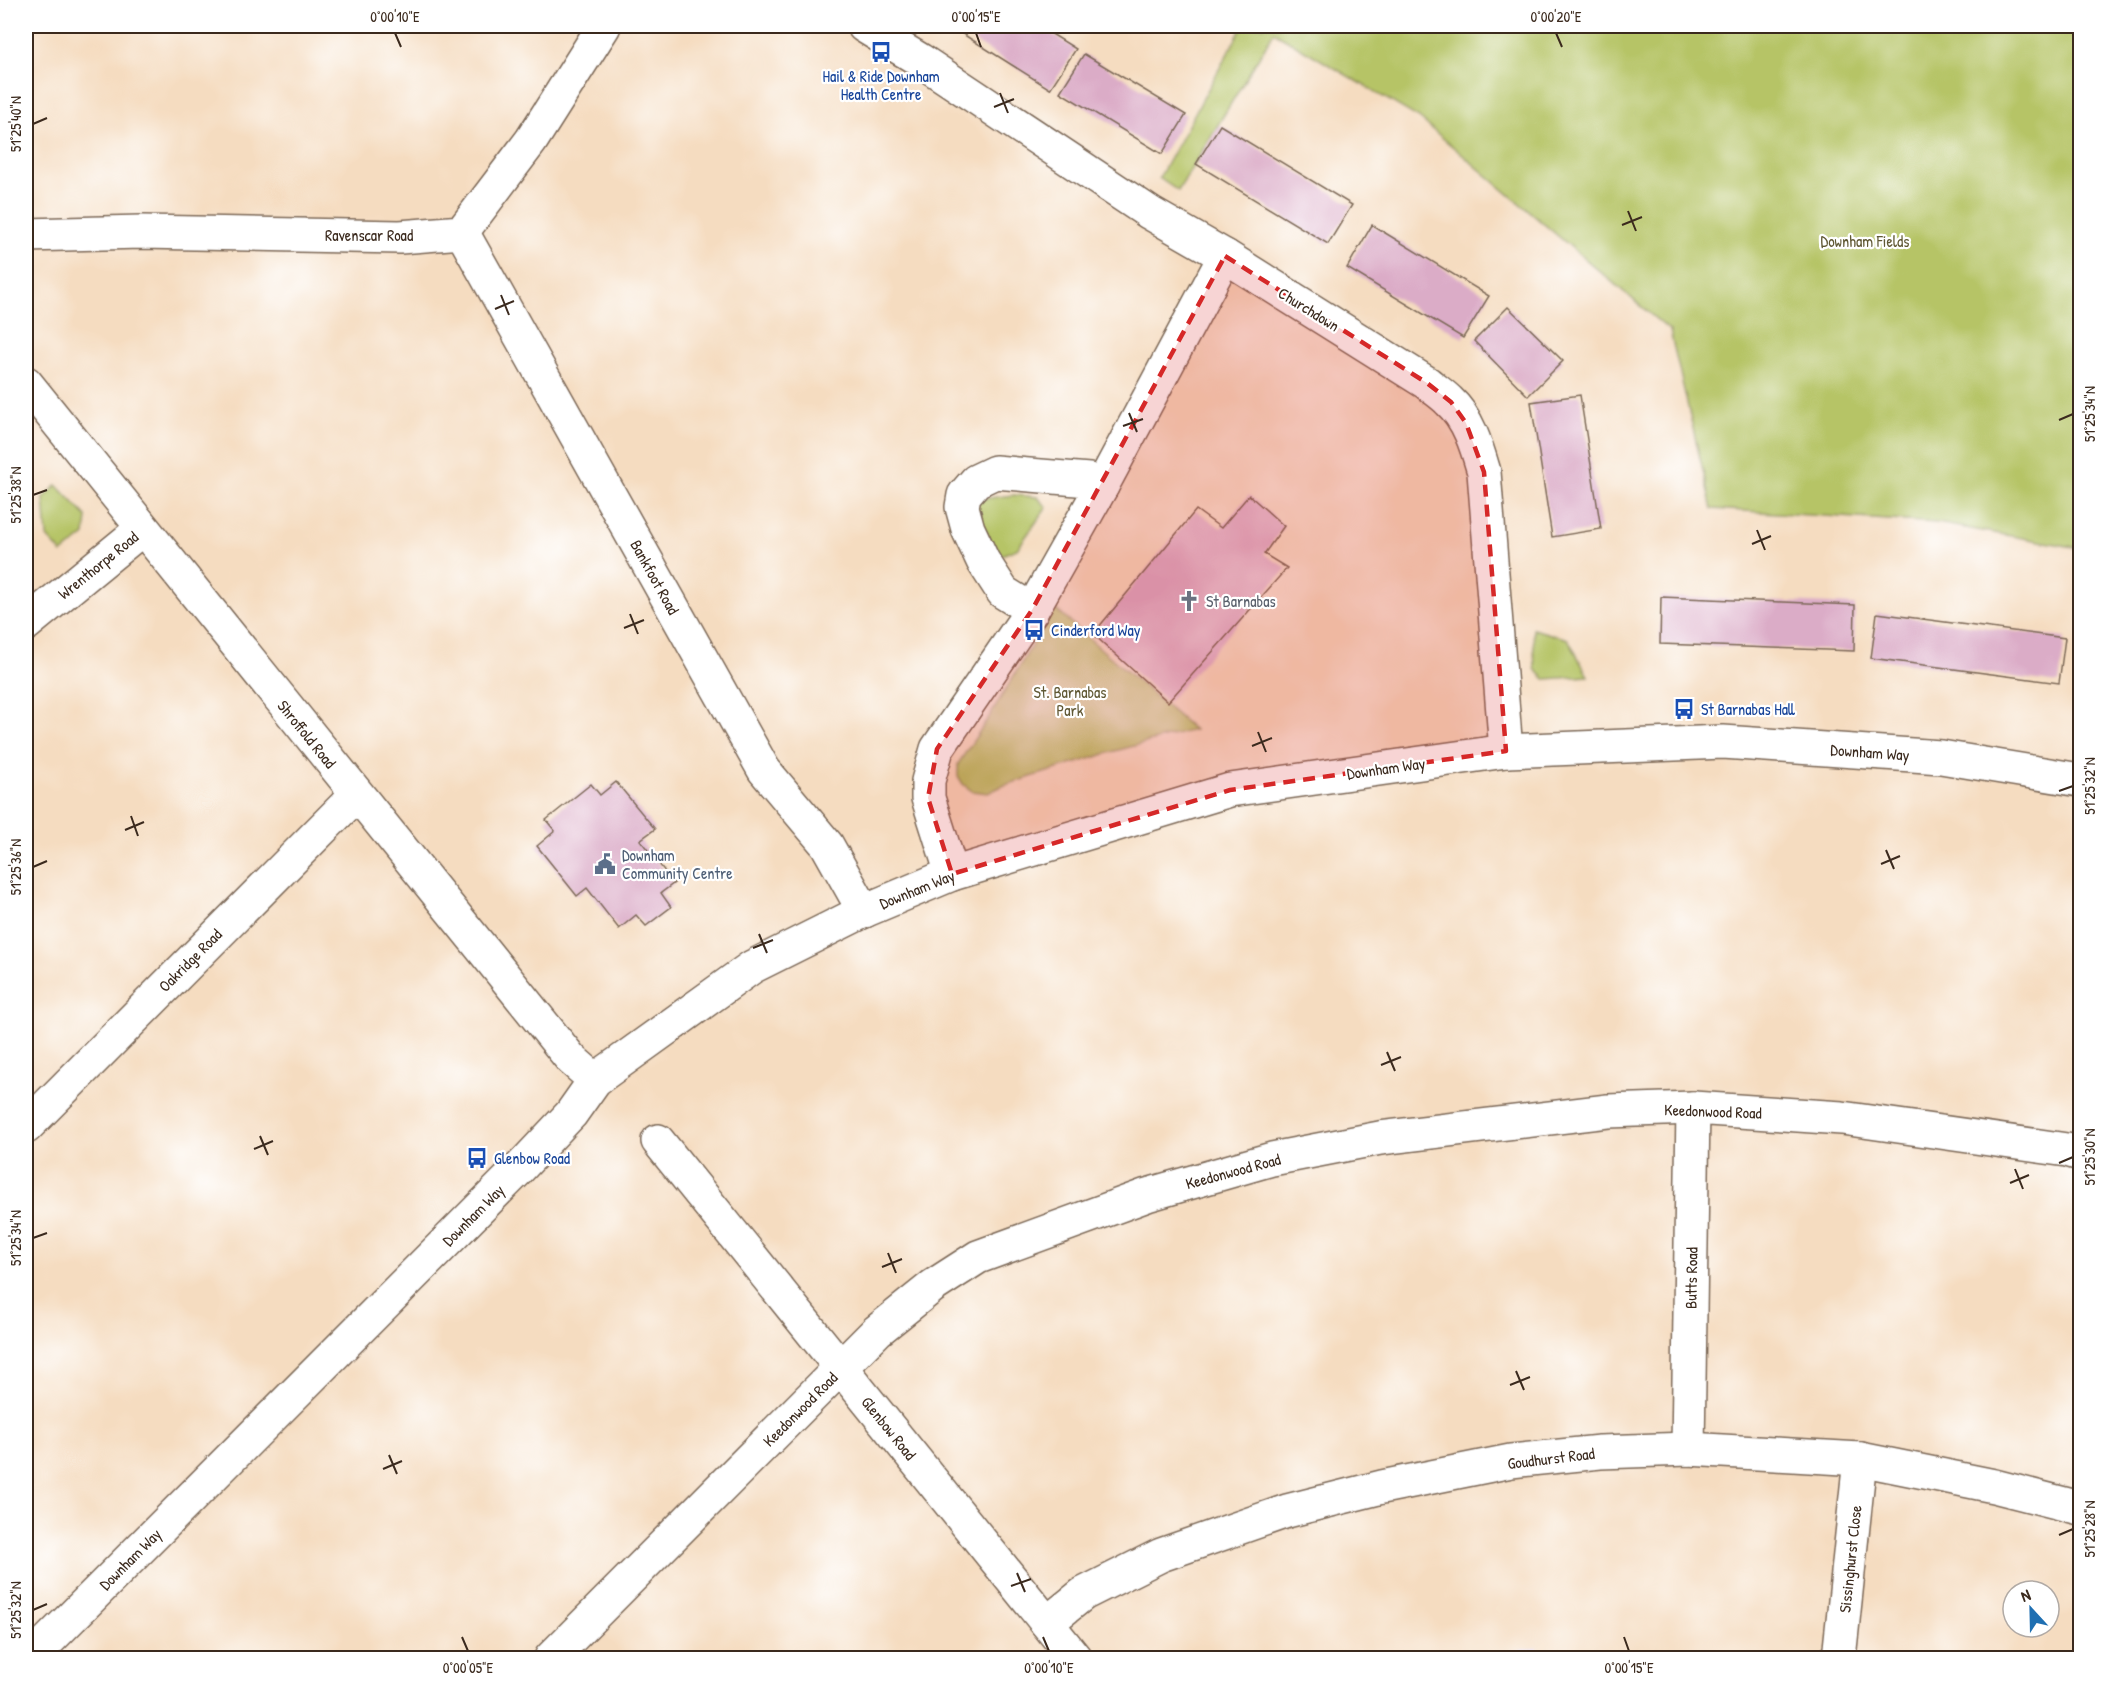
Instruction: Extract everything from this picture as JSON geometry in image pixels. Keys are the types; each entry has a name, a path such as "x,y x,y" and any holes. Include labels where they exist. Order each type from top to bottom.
{"street":[{"path":"462,232 531,141 604,26"},
{"name":"Churchdown","path":"864,26 920,60 1150,213 1225,256 1427,383 1451,402 1475,441 1484,472 1506,751"},
{"name":"Ravenscar Road","path":"26,235 141,232 400,237 462,232"},
{"name":"Bankfoot Road","path":"462,232 764,770 827,845 864,911"},
{"path":"952,874 928,798 928,781 937,749 1032,610 1102,486 1225,256"},
{"name":"Shroffold Road","path":"26,383 571,1059 595,1080"},
{"path":"1032,610 1003,592 983,561 968,528 962,507 964,495 976,481 995,472 1089,480 1102,486"},
{"name":"Wrenthorpe Road","path":"26,624 142,529"},
{"name":"Downham Way","path":"31,1659 519,1169 571,1114 595,1080 752,967 864,911 952,874 1230,790 1506,751 1723,742 1941,757 2080,780"},
{"name":"Oakridge Road","path":"26,1127 356,795"},
{"name":"Keedonwood Road","path":"551,1659 877,1331 933,1286 978,1257 1147,1195 1272,1159 1380,1138 1608,1110 1693,1108 1842,1118 1946,1131 2080,1154"},
{"name":"Butts Road","path":"1688,1449 1693,1108"},
{"name":"Glenbow Road","path":"658,1141 1075,1659"},
{"name":"Goudhurst Road","path":"1047,1623 1083,1594 1161,1556 1287,1511 1382,1486 1511,1461 1600,1452 1688,1449 1860,1459 1994,1486 2080,1508"},
{"name":"Sissinghurst Close","path":"1839,1659 1860,1459"}],"highlighted area":[{"path":"1225,256 1427,383 1451,402 1466,423 1484,472 1506,751 1230,790 952,874 928,798 937,749 1032,610"}],"shaded area":[{"path":"1538,1648 1538,1658 1461,1658"}],"green space":[{"name":"Downham Fields","path":"1243,26 2080,26 2080,548 1937,523 1712,509 1670,331 1419,118 1274,32 1178,191 1159,178"},
{"path":"57,485 87,517 85,535 62,553 47,537 44,498"},
{"path":"1014,495 1037,497 1047,507 1017,549 1002,555 992,546 972,500"},
{"name":"St. Barnabas Park","path":"1054,608 1194,730 1115,751 1002,786 988,793 972,791 963,784 958,776 958,764 993,711"},
{"path":"1533,629 1568,639 1588,676 1545,679 1535,669"}],"building":[{"path":"950,26 1039,26 1076,49 1050,89"},
{"path":"1084,54 1186,115 1162,154 1060,92"},
{"path":"1220,125 1352,205 1328,244 1196,164"},
{"path":"1372,225 1489,296 1463,338 1347,268"},
{"path":"1508,307 1563,361 1528,396 1474,341"},
{"path":"1580,395 1601,529 1552,537 1531,402"},
{"name":"St Barnabas","path":"1249,495 1284,526 1264,554 1287,568 1168,702 1093,634 1196,510 1221,528"},
{"path":"1661,597 1855,605 1854,651 1660,644"},
{"path":"1877,613 2065,638 2059,683 1871,658"},
{"path":"2080,663 2080,682 2075,681"},
{"name":"Downham Community Centre","path":"616,782 655,829 640,840 674,883 661,893 671,907 646,926 636,915 619,929 587,888 577,896 537,846 555,831 546,820 591,784 600,795"}],"place":[{"name":"Hail & Ride Downham Health Centre","path":"881,52"},
{"name":"St Barnabas","path":"1189,601"},
{"name":"Cinderford Way","path":"1034,630"},
{"name":"St Barnabas Hall","path":"1684,709"},
{"name":"Downham Community Centre","path":"605,864"},
{"name":"Glenbow Road","path":"477,1158"}]}
